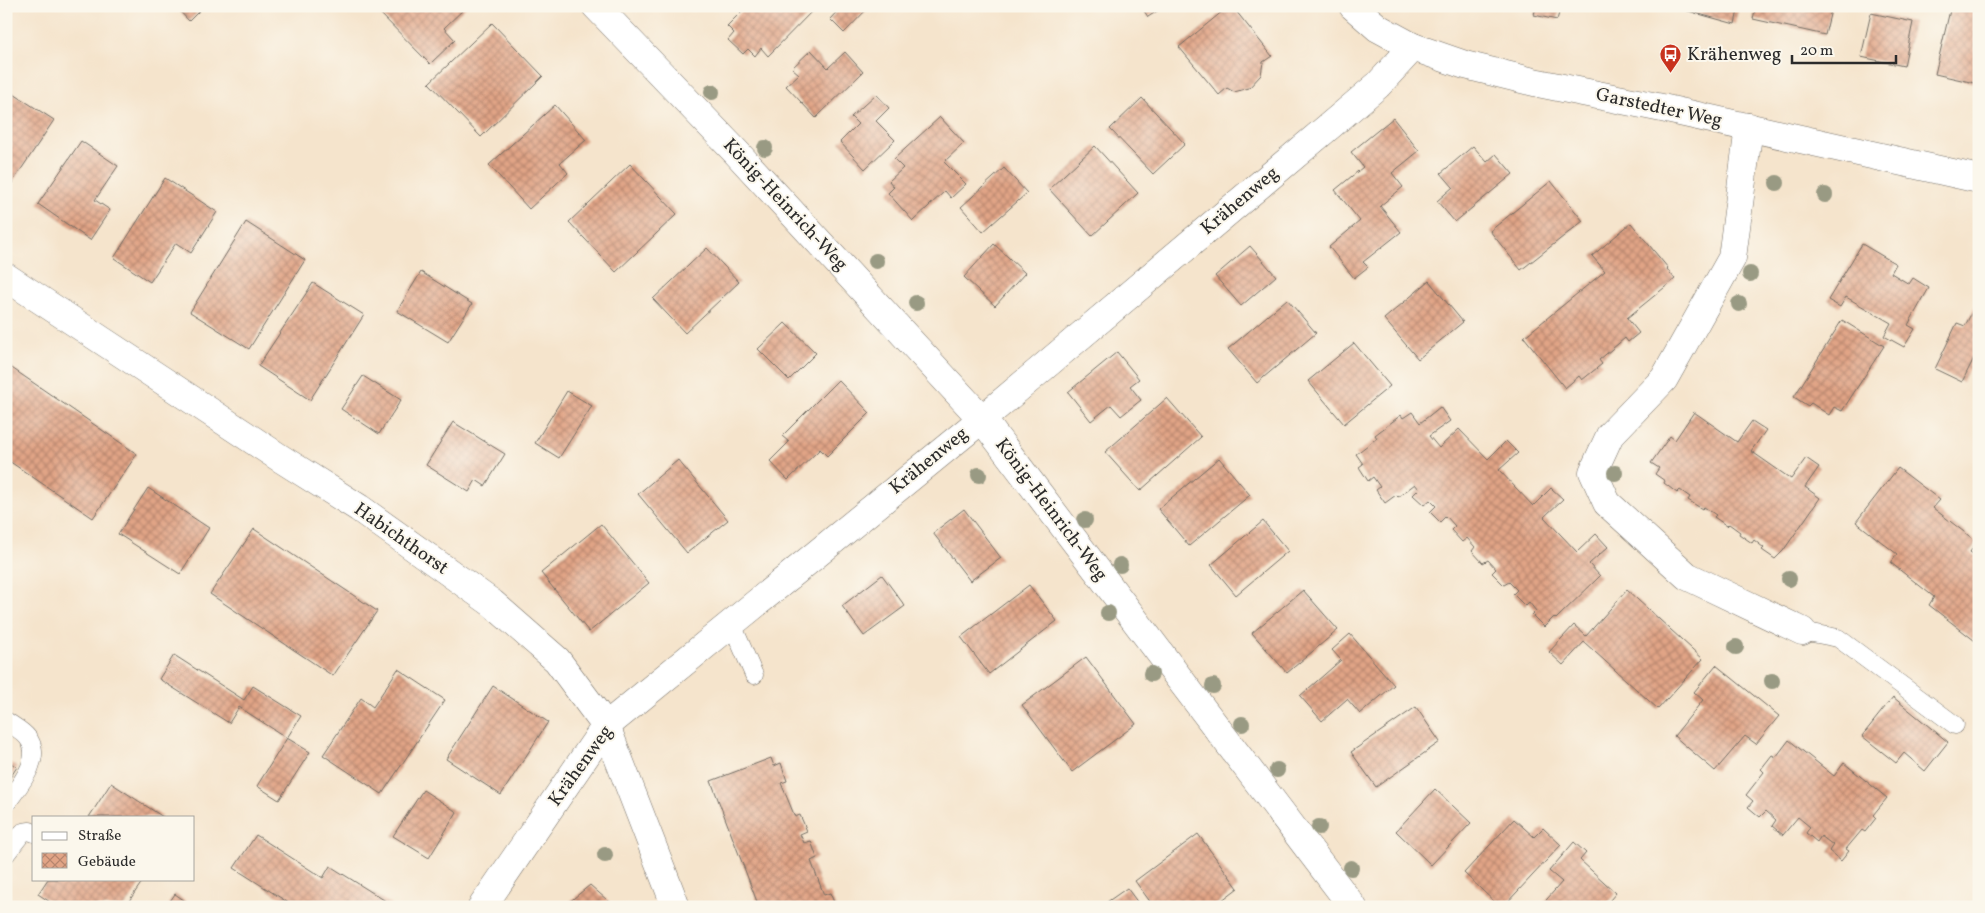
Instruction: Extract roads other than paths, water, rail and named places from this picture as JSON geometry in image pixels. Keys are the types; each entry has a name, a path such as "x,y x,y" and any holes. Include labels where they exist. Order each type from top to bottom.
{"street":[{"name":"König-Heinrich-Weg","path":"596,6 736,152 982,419 1353,907"},
{"name":"Garstedter Weg","path":"1353,6 1378,28 1413,47 1465,65 1538,83 1749,127 1979,179"},
{"name":"Krähenweg","path":"482,907 606,726 731,622 982,419 1372,91 1413,47"},
{"path":"1749,127 1732,258 1664,379 1610,435 1593,472 1607,503 1687,576 1802,631"},
{"name":"Habichthorst","path":"6,277 272,453 359,508 492,603 557,660 606,726 676,907"}],"lane":[{"path":"731,622 754,675"},
{"path":"1802,631 1838,638 1955,726"},
{"path":"6,721 27,736 32,745 34,757 25,776 6,804"},
{"path":"6,854 23,832 32,832"}],"place":[{"name":"Krähenweg","path":"1671,74"}]}
